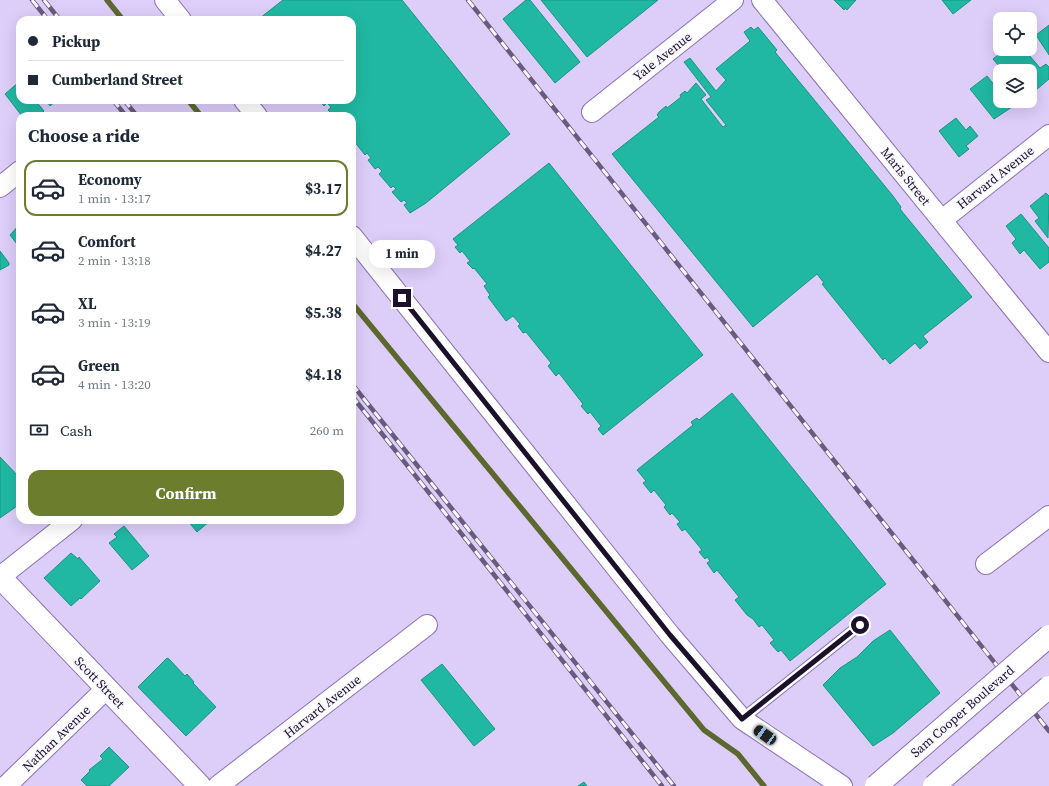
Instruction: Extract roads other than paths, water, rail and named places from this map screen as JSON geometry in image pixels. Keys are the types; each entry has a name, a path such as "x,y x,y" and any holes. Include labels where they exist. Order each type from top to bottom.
{"main road":[{"name":"Scott Street","path":"0,577 200,786"},
{"name":"Sam Cooper Boulevard","path":"876,786 1049,636"},
{"path":"934,786 1049,687"}],"street":[{"path":"165,0 177,16"},
{"name":"Yale Avenue","path":"592,112 733,0"},
{"name":"Maris Street","path":"762,0 1049,352"},
{"path":"247,104 254,112"},
{"name":"Harvard Avenue","path":"942,220 1049,135"},
{"path":"0,187 16,174"},
{"path":"356,241 670,635 742,719 842,786"},
{"path":"986,564 1049,516"},
{"path":"0,577 67,524"},
{"name":"Harvard Avenue","path":"218,786 426,625"},
{"name":"Nathan Avenue","path":"6,786 106,689"}],"lane":[{"path":"742,719 860,625"}],"waterway":[{"path":"107,0 120,16"},
{"path":"191,104 198,112"},
{"path":"356,308 704,730 738,754 764,786"}],"railway":[{"path":"32,0 45,16"},
{"path":"44,0 57,16"},
{"path":"468,0 1049,731"},
{"path":"116,104 123,112"},
{"path":"127,104 134,112"},
{"path":"356,389 674,786"},
{"path":"356,401 662,786"}]}
